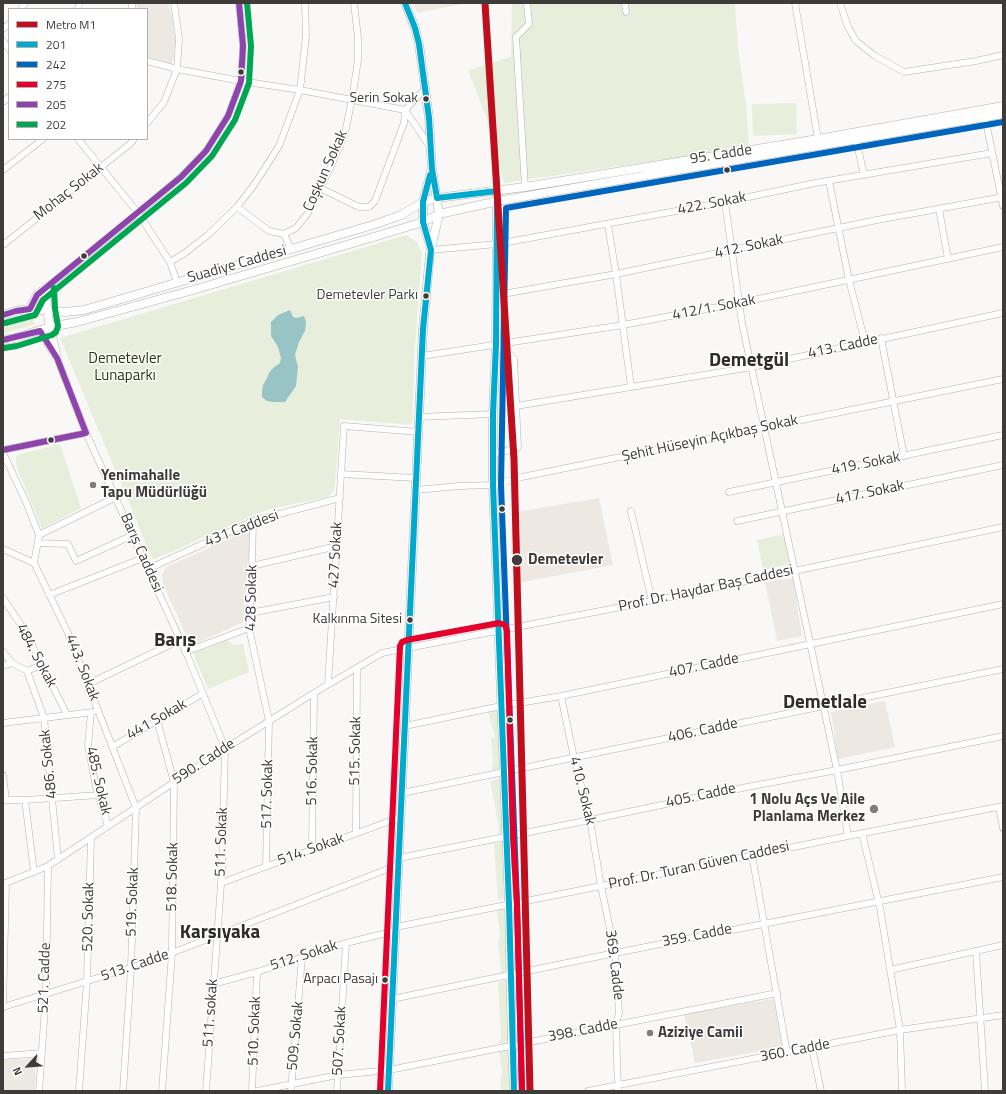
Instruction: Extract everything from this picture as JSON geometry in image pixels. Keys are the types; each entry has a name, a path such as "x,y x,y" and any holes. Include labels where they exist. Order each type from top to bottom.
{"main road":[{"path":"388,1091 422,356 431,250 439,214 432,168 425,89 419,44 404,3"},
{"name":"95. Cadde","path":"437,198 525,187 856,136 985,113 1003,106"},
{"name":"95. Cadde","path":"985,113 1003,114"},
{"name":"95. Cadde","path":"439,214 498,200 818,142"},
{"path":"431,250 423,222 423,202 432,168"},
{"path":"497,191 493,485 504,772 505,837 509,904 514,1091"},
{"name":"Suadiye Caddesi","path":"3,315 30,309 65,312 84,310 292,249 401,215 423,202 437,198"},
{"name":"Suadiye Caddesi","path":"3,340 50,327 77,322 193,290 423,222 439,214"},
{"path":"30,309 37,295 46,288"},
{"path":"46,288 47,310 50,327"},
{"name":"Barış Caddesi","path":"50,327 57,358"},
{"name":"Barış Caddesi","path":"40,331 57,358"}],"street":[{"path":"148,122 164,102 177,69 179,39 174,3"},
{"path":"46,288 181,177 206,151 228,116 241,81 242,46 239,3"},
{"path":"170,262 185,253 209,234 237,207 254,185 279,146 300,90 306,36 305,3"},
{"name":"Coşkun Sokak","path":"284,234 296,228 308,213 332,164 345,133 358,60 358,38 354,3"},
{"path":"525,187 516,37 529,24 527,3"},
{"path":"625,3 626,12"},
{"path":"796,3 818,142"},
{"path":"840,3 848,27 856,41 875,56 904,72 1003,55"},
{"path":"148,61 177,69 405,110 430,147"},
{"path":"320,188 359,207 369,207 375,201 404,123 405,110 425,89"},
{"path":"985,113 1003,206"},
{"path":"856,136 864,175"},
{"path":"3,170 42,140"},
{"path":"79,140 138,213 170,262 178,282"},
{"name":"Mohaç Sokak","path":"3,245 133,140"},
{"name":"422. Sokak","path":"431,250 497,244 608,225 829,181 992,153"},
{"path":"829,181 849,280 864,342"},
{"name":"412. Sokak","path":"496,295 616,274 838,228 1002,198"},
{"path":"725,202 742,323 837,770 848,836"},
{"path":"237,207 269,231 284,234 292,249"},
{"path":"939,209 948,259"},
{"path":"608,225 631,387"},
{"name":"412/1. Sokak","path":"422,356 623,326 1003,247"},
{"name":"413. Cadde","path":"516,406 752,367 881,338 1003,313"},
{"path":"881,338 904,456"},
{"path":"493,454 518,448 514,358 496,345"},
{"name":"Barış Caddesi","path":"57,358 86,433 180,640 225,748"},
{"name":"Şehit Hüseyin Açıkbaş Sokak","path":"416,490 459,486 493,485 522,477 1003,379"},
{"path":"419,417 493,414"},
{"name":"427 Sokak","path":"328,684 344,426 419,432"},
{"path":"3,549 34,563 39,535 26,502 3,452 86,433"},
{"name":"419. Sokak","path":"729,492 1003,435"},
{"name":"417. Sokak","path":"737,521 1003,465"},
{"path":"341,474 416,478"},
{"path":"39,535 116,497"},
{"name":"431 Caddesi","path":"148,568 253,521 340,498"},
{"path":"631,511 652,601"},
{"name":"428 Sokak","path":"253,521 249,628 269,721"},
{"name":"Prof. Dr. Haydar Baş Caddesi","path":"408,648 652,601 1003,527"},
{"path":"38,542 68,544 76,561 133,536"},
{"path":"252,566 337,546"},
{"path":"49,595 143,558"},
{"name":"443. Sokak","path":"34,563 68,633 136,808"},
{"path":"250,613 334,597"},
{"name":"484. Sokak","path":"3,598 25,631 67,715"},
{"name":"407. Cadde","path":"405,726 501,706 561,696 1003,604"},
{"path":"185,652 249,628"},
{"path":"88,684 180,640"},
{"name":"590. Cadde","path":"5,884 48,866 225,748 328,684 382,653 408,648"},
{"path":"3,652 12,663 27,671 41,665"},
{"path":"3,666 12,663"},
{"name":"515. Sokak","path":"356,833 357,668"},
{"name":"406. Cadde","path":"402,793 1003,669"},
{"name":"486. Sokak","path":"27,671 44,718 58,859"},
{"name":"516. Sokak","path":"312,850 314,693"},
{"name":"441 Sokak","path":"112,747 202,694"},
{"name":"410. Sokak","path":"561,696 574,758 590,820 601,886"},
{"path":"3,723 99,712"},
{"name":"485. Sokak","path":"91,713 88,745 99,795 108,826"},
{"name":"518. Sokak","path":"157,720 174,782 172,953 162,1091"},
{"name":"517. Sokak","path":"266,867 269,721"},
{"name":"405. Cadde","path":"399,862 505,837 739,788 837,770 1003,736"},
{"name":"511. Sokak","path":"217,936 221,883 225,748"},
{"path":"3,775 4,800 99,795"},
{"path":"25,800 34,872"},
{"path":"1001,807 1003,828"},
{"name":"Prof. Dr. Turan Güven Caddesi","path":"395,929 509,904 752,855 1001,807"},
{"name":"519. Sokak","path":"123,1091 131,968 136,808"},
{"name":"514. Sokak","path":"221,883 401,817"},
{"path":"862,833 878,901 900,1030 902,1091"},
{"name":"520. Sokak","path":"80,1091 87,981 91,838"},
{"path":"752,855 787,1053"},
{"name":"513. Cadde","path":"3,1007 131,968 172,953 399,862"},
{"name":"521. Cadde","path":"39,1091 46,994 48,866"},
{"name":"359. Cadde","path":"392,999 764,923 1003,877"},
{"path":"3,1007 5,884"},
{"name":"369. Cadde","path":"601,886 615,953 619,1013 616,1024 618,1088"},
{"name":"512. Sokak","path":"213,984 257,972 346,943 395,929"},
{"name":"511. sokak","path":"206,1091 217,936"},
{"name":"507. Sokak","path":"337,1091 346,943"},
{"path":"890,970 1003,945"},
{"path":"976,951 985,1091"},
{"name":"509. Sokak","path":"291,1091 302,957"},
{"name":"510. Sokak","path":"252,1091 257,972"},
{"name":"398. Cadde","path":"257,1091 338,1075 389,1070 776,993"},
{"name":"360. Cadde","path":"588,1091 618,1088 900,1030 1003,1014"},
{"path":"812,1048 822,1091"},
{"path":"3,1056 42,1053"}],"shaded area":[{"path":"136,3 168,3 172,16 176,44 172,64 148,57 148,8 137,8"},
{"path":"414,3 468,3 417,13"},
{"path":"599,498 613,565 518,583 511,513"},
{"path":"251,529 243,622 191,646 163,584 162,575 166,567"},
{"path":"793,578 802,636 777,641 765,582"},
{"path":"885,701 895,747 838,759 831,712"},
{"path":"771,999 774,1000 782,1045 777,1048 695,1063 684,1014"},
{"path":"36,1058 35,1091 3,1091 3,1060"}],"green space":[{"path":"512,3 735,3 738,48 746,105 749,145 690,156 504,183 487,119 468,70 511,57"},
{"path":"796,103 797,134 753,136 752,104"},
{"name":"Demetevler Parkı","path":"406,235 417,242 422,253 415,345 412,425 340,419 335,485 334,490 328,497 270,509 155,559 152,558 60,338"},
{"path":"28,313 32,314 34,321 33,325 4,333 4,321"},
{"path":"60,444 81,508 42,529 16,465 16,456"},
{"path":"785,534 790,564 763,570 757,540"},
{"path":"227,640 233,645 243,644 249,672 208,689 193,653"},
{"path":"498,709 502,769 492,771 493,760 491,739 495,737 488,712"},
{"path":"502,778 503,835 499,837 499,829 490,781"},
{"path":"503,841 506,898 498,900 494,844"},
{"path":"507,907 507,971 501,973 498,941 500,937 497,910"},
{"path":"506,980 509,1042 499,1044 501,1037 498,982"},
{"path":"510,1049 511,1091 501,1091 500,1077 502,1074 499,1051"}],"water":[{"path":"290,310 293,317 296,318 304,316 306,322 305,331 299,342 295,355 298,367 296,386 285,402 267,401 262,397 263,385 269,373 280,363 281,358 278,347 271,336 271,322 278,315"}],"metro line":[{"name":"M1","path":"485,3 514,459 530,1091"}],"transit line":[{"name":"205","path":"3,315 30,309 37,295 181,177 206,151 228,116 241,81 243,46 239,3"},
{"name":"202","path":"5,323 35,315 43,300 186,183 212,156 235,120 249,83 251,46 247,3"},
{"name":"201","path":"405,3 415,28 419,44 429,118 432,169 437,198 497,191 493,485 509,904 514,1091"},
{"name":"242","path":"522,1091 517,904 501,485 506,208 1003,122"},
{"name":"201","path":"388,1091 423,329 431,250 423,222 423,202 430,175"},
{"name":"202","path":"4,348 17,346 52,335 56,332 58,326 55,309 54,288"},
{"name":"205","path":"3,340 40,331 57,358 86,433 3,450"},
{"name":"275","path":"380,1091 400,646 402,642 407,640 499,623 505,625 507,631 522,1091"}],"place":[{"name":"Serin Sokak","path":"426,99"},
{"name":"Demetevler Parkı","path":"426,296"},
{"name":"Yenimahalle Tapu Müdürlüğü","path":"93,485"},
{"name":"Demetevler","path":"517,560"},
{"name":"Kalkınma Sitesi","path":"410,620"},
{"name":"1 Nolu Açs Ve Aile Planlama Merkez","path":"874,809"},
{"name":"Arpacı Pasajı","path":"385,980"},
{"name":"Aziziye Camii","path":"650,1033"}],"district":[{"name":"Demetgül","path":"749,361"},
{"name":"Barış","path":"175,641"},
{"name":"Demetlale","path":"825,703"},
{"name":"Karşıyaka","path":"220,933"}],"park label":[{"name":"Demetevler Lunaparkı","path":"125,368"}]}
